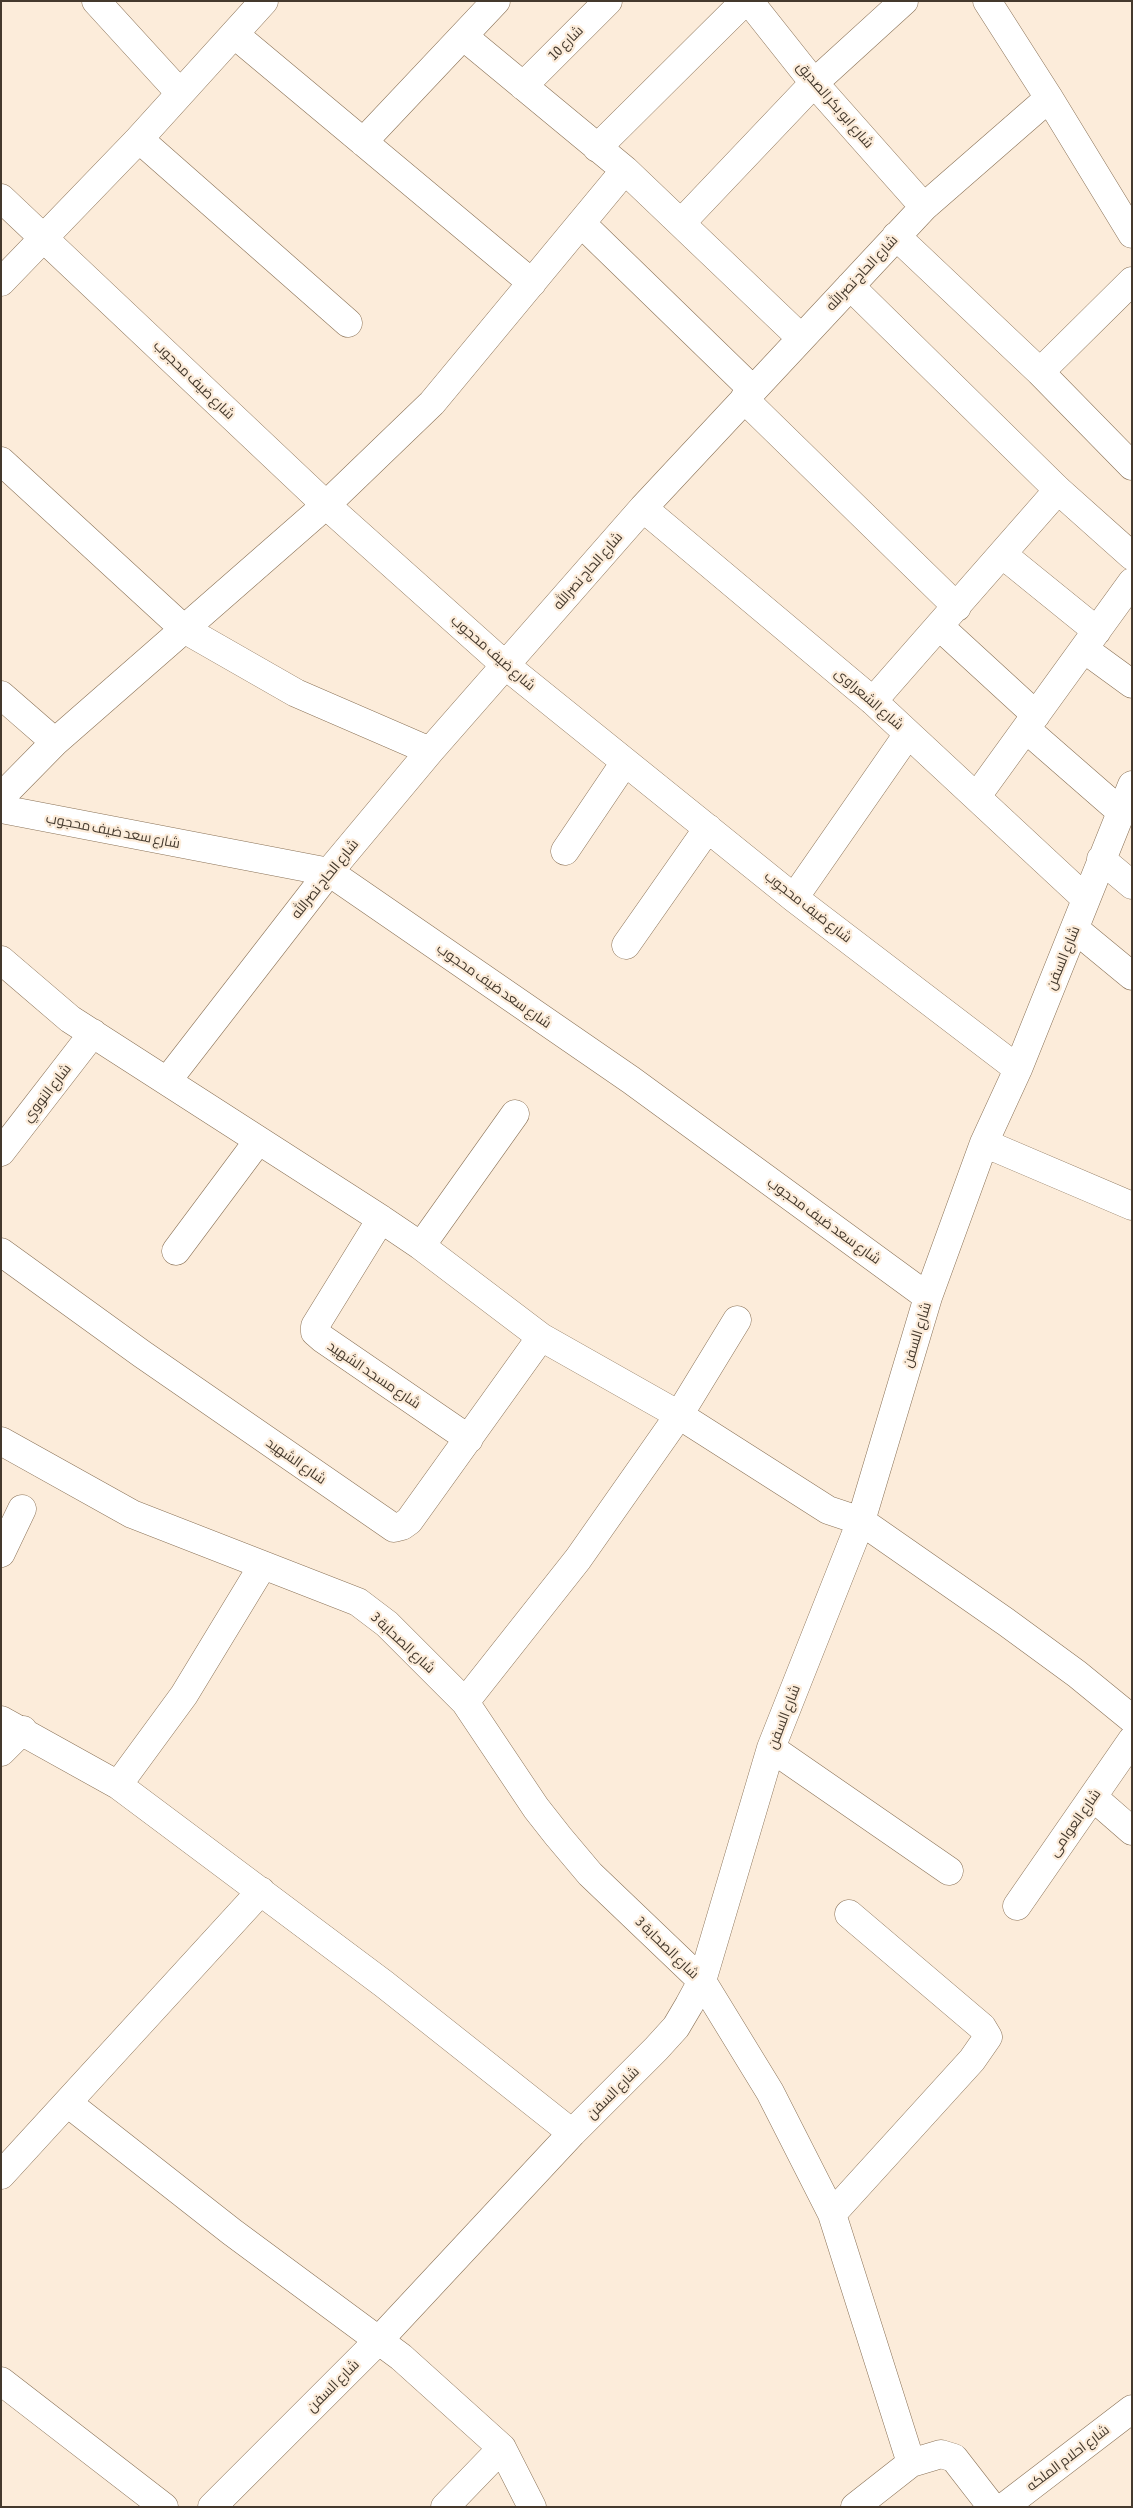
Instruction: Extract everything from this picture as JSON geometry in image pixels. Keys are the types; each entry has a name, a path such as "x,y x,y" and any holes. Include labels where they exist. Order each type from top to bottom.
{"street":[{"path":"96,1 180,93"},
{"path":"1,282 139,139 264,1"},
{"path":"363,142 496,1"},
{"name":"شارع 10","path":"523,86 608,1"},
{"path":"597,148 747,1"},
{"name":"شارع ابو بكر الصديق","path":"747,1 814,83 924,207"},
{"path":"681,224 814,83 904,1"},
{"path":"987,1 1132,234"},
{"path":"234,34 532,283"},
{"path":"463,36 625,170 801,338"},
{"name":"شارع الحاج نصرالله","path":"167,1081 329,872 430,751 643,508 924,207 1049,98"},
{"path":"139,139 348,323"},
{"path":"1,797 55,742 326,505 432,403 625,170"},
{"name":"شارع ضيف محجوب","path":"1,198 326,505 505,665 794,898 1018,1070"},
{"path":"581,223 749,395 948,616 1031,722 1120,811"},
{"path":"896,236 1040,372 1132,466"},
{"path":"1040,372 1132,281"},
{"path":"850,286 1058,490 1132,556"},
{"path":"1,461 184,629 296,692 430,751"},
{"path":"873,701 1058,490"},
{"name":"شارع الشعراوى","path":"643,508 873,701 978,796 1086,899"},
{"path":"1002,554 1091,640 1132,684"},
{"path":"978,796 1132,582"},
{"path":"1,695 55,742"},
{"path":"794,898 908,734"},
{"path":"565,851 625,762"},
{"name":"شارع السفن","path":"212,2507 379,2340 572,2133 676,2027 702,1982 771,1748 861,1521 928,1297 984,1143 1018,1070 1132,785"},
{"name":"شارع سعد ضيف محجوب","path":"1,809 329,872 632,1080 928,1297"},
{"path":"626,945 708,828"},
{"path":"1101,860 1132,885"},
{"path":"1075,929 1132,976"},
{"path":"1,960 70,1019 421,1246 540,1337 680,1414 828,1510 861,1521 1006,1622 1077,1674 1132,1719"},
{"name":"شارع النووي","path":"1,1152 93,1033"},
{"path":"421,1246 515,1114"},
{"path":"176,1252 258,1141"},
{"path":"984,1143 1132,1206"},
{"name":"شارع مسجد الشهيد","path":"381,1219 315,1326 315,1332 322,1340 469,1439"},
{"name":"شارع الشهيد","path":"1,1252 142,1354 394,1528 402,1526 409,1521 540,1337"},
{"path":"465,1702 578,1559 680,1414 737,1320"},
{"name":"شارع الصحابة 3","path":"1,1441 132,1514 358,1602 387,1624 465,1702 536,1808 590,1874 702,1982 770,2092 832,2214 911,2463"},
{"path":"1,1552 22,1509"},
{"path":"118,1785 189,1687 263,1565"},
{"path":"1,1752 12,1725 118,1785 445,2031 572,2133"},
{"name":"شارع العوامى","path":"1017,1906 1132,1740"},
{"path":"771,1748 949,1871"},
{"path":"1093,1797 1132,1830"},
{"path":"1,2175 69,2104 261,1891"},
{"path":"832,2214 972,2060 988,2037 982,2027 849,1914"},
{"path":"69,2104 232,2232 379,2340 502,2448 532,2507"},
{"path":"1,2382 164,2507"},
{"name":"شارع احلام الملكه","path":"1004,2507 1132,2409"},
{"path":"445,2507 502,2448"},
{"path":"855,2507 911,2463 941,2454 948,2454 954,2458 992,2507"}]}
